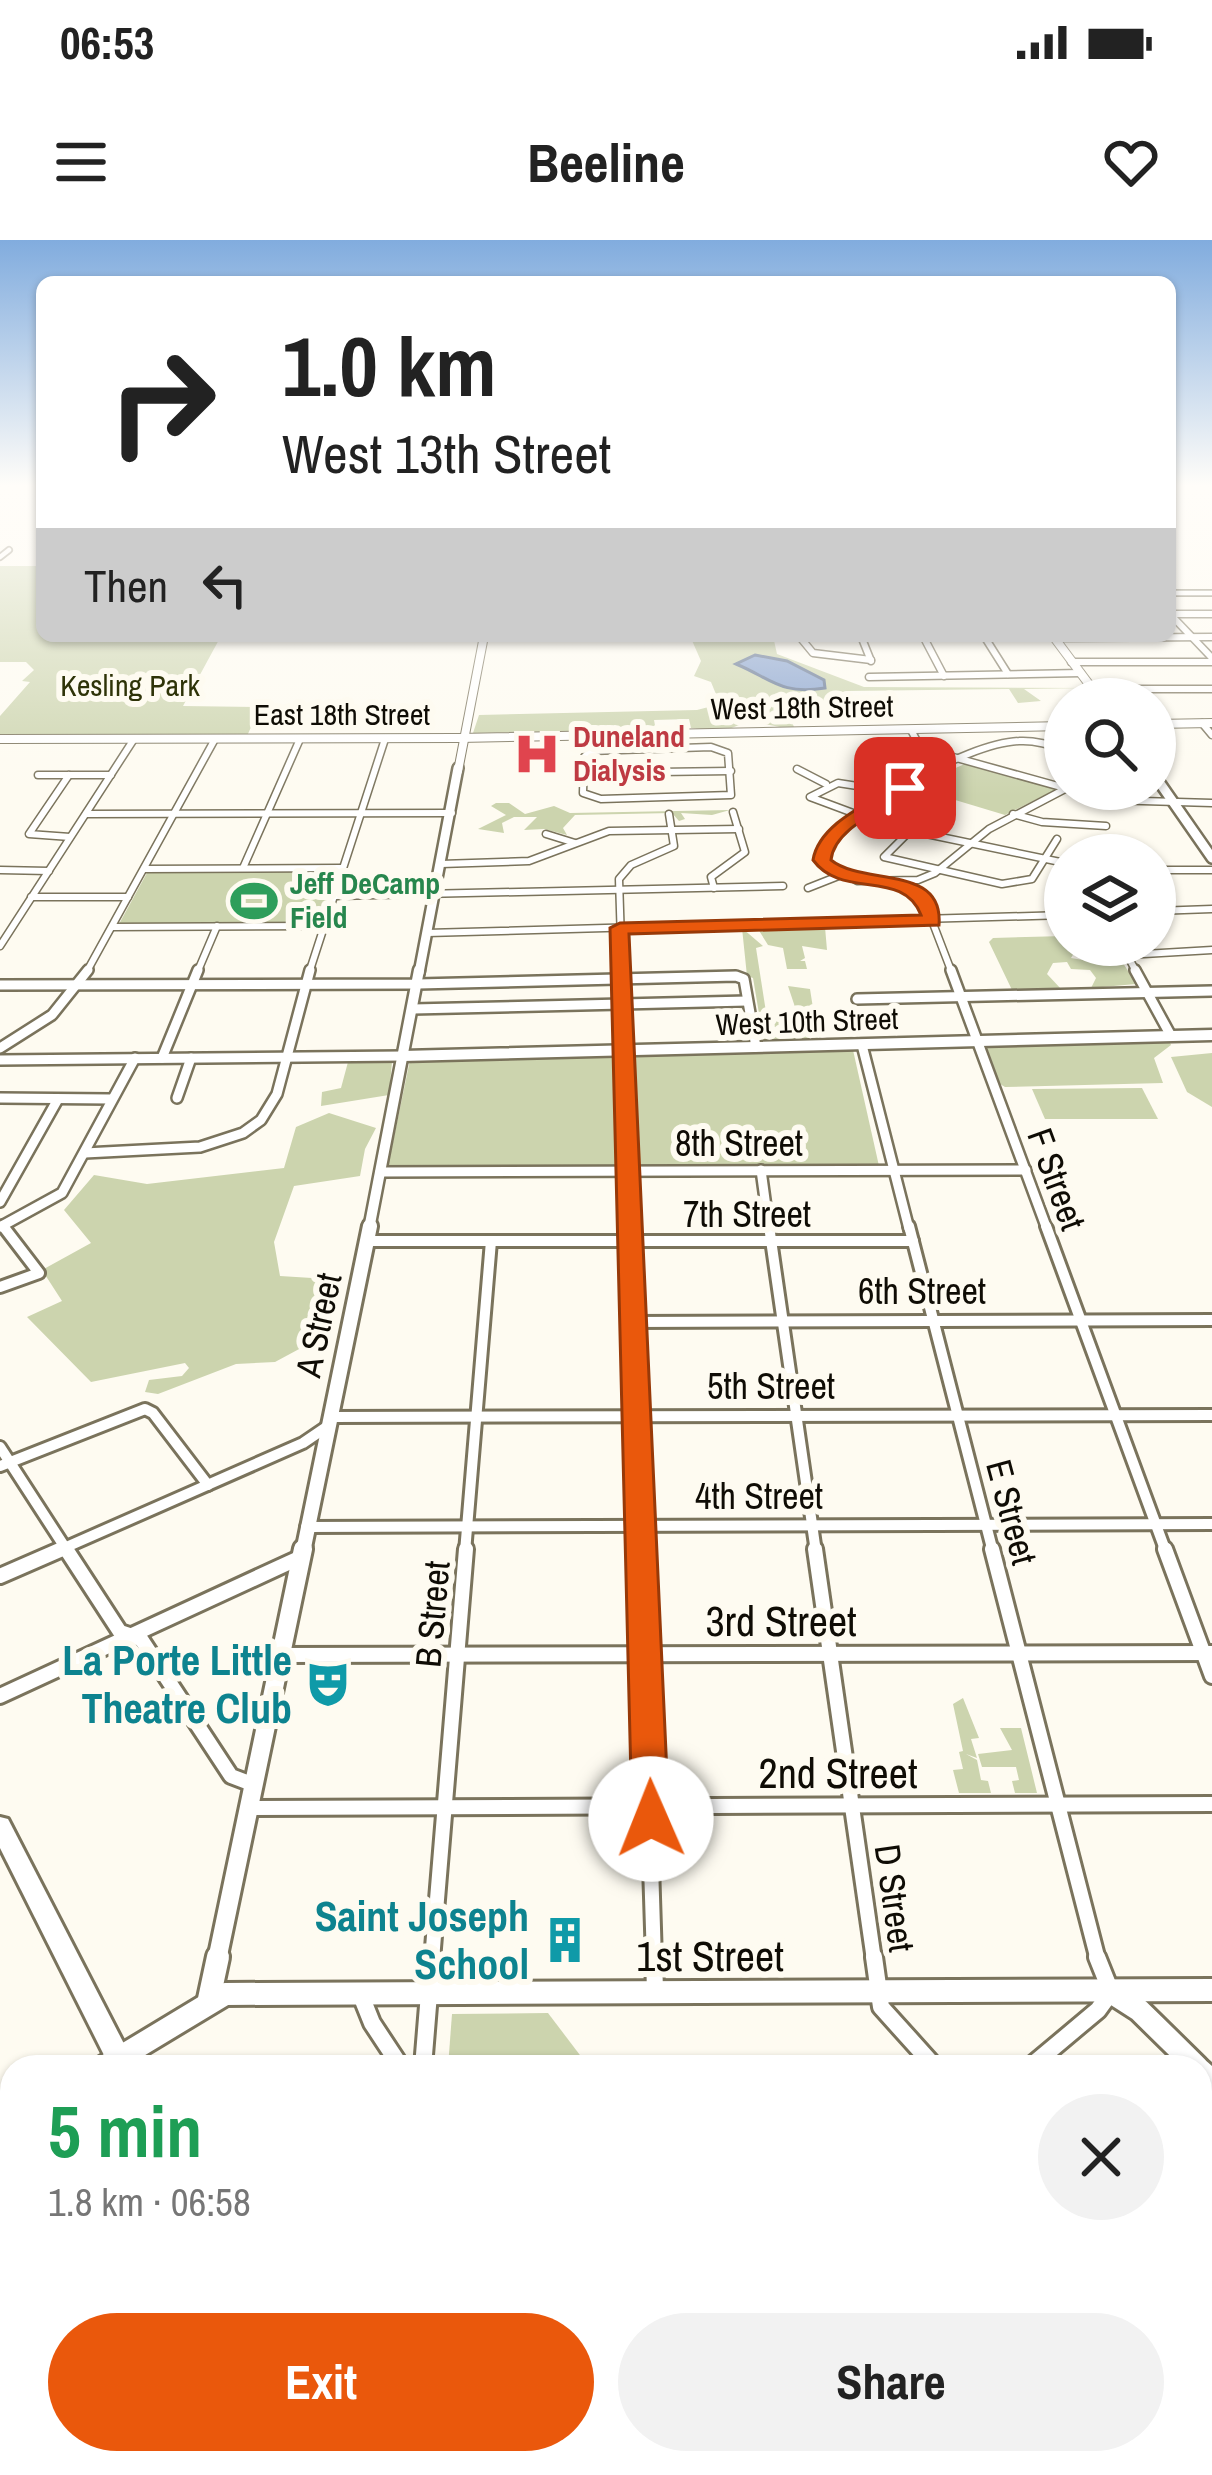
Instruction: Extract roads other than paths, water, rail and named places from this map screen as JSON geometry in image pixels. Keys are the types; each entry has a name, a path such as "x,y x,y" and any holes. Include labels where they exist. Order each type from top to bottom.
{"main road":[{"path":"0,1826 111,2055"}],"street":[{"path":"1176,593 1212,593"},
{"path":"1176,614 1212,614"},
{"path":"1176,621 1212,660"},
{"path":"1176,638 1212,638"},
{"name":"A Street","path":"208,1999 380,1172 483,642"},
{"path":"804,642 813,653 871,660"},
{"path":"864,642 871,676 1082,673"},
{"path":"925,642 944,676"},
{"path":"988,642 1008,674"},
{"path":"1057,642 1085,678"},
{"path":"1071,662 1212,660"},
{"path":"1176,689 1212,689"},
{"path":"1176,724 1207,723 1212,735"},
{"name":"West 18th Street","path":"467,738 1044,727"},
{"path":"911,730 926,748"},
{"path":"638,735 639,748"},
{"name":"East 18th Street","path":"0,740 467,738"},
{"path":"0,946 134,739"},
{"path":"0,1048 52,1016 80,985 214,739"},
{"path":"243,868 300,739"},
{"path":"85,1153 204,1146 224,1142 261,1120 277,1096 306,984 385,739"},
{"path":"1044,746 1016,741 896,792 857,817 821,853 828,868 841,875 905,883 941,871 968,843 1044,799"},
{"path":"718,748 728,753 731,771 734,792 728,796 601,800 583,793 584,757 590,751 718,748"},
{"path":"892,753 926,748 1044,783"},
{"path":"857,783 863,768"},
{"path":"796,770 827,785"},
{"path":"584,773 731,771"},
{"path":"38,776 111,776"},
{"path":"69,776 29,834 70,838"},
{"path":"896,792 857,783 827,785 810,793 811,800 857,817 1044,860"},
{"path":"1176,803 1212,803"},
{"path":"1176,806 1212,858"},
{"path":"714,888 711,877 734,865 745,851 733,812"},
{"path":"86,814 452,813"},
{"path":"655,1992 620,890 623,870 670,850 676,842 669,814"},
{"path":"1013,814 1042,822 1106,826"},
{"path":"441,864 529,861 609,831 739,829"},
{"path":"911,830 884,857 1019,884 1032,879 1044,861"},
{"path":"546,834 575,843"},
{"path":"144,869 342,868"},
{"path":"0,869 49,871"},
{"path":"1176,869 1212,869"},
{"path":"808,888 841,875"},
{"name":"F Street","path":"905,883 924,900 933,921 1208,1653 1212,1676"},
{"path":"335,896 783,886"},
{"path":"31,897 128,897"},
{"path":"1176,910 1212,909"},
{"path":"427,933 1044,916"},
{"path":"162,1058 217,926"},
{"path":"112,927 324,926"},
{"path":"1171,1036 1128,954 1212,950"},
{"path":"0,986 418,984 736,976 744,979 756,1047"},
{"path":"856,999 1212,991"},
{"path":"413,1009 747,1001"},
{"name":"West 10th Street","path":"403,1056 1212,1035"},
{"name":"E Street","path":"862,1045 1056,1804 1101,1973 1111,1992"},
{"path":"0,1060 403,1056"},
{"path":"0,1287 39,1273 2,1227 62,1193 135,1058"},
{"path":"177,1099 191,1058"},
{"path":"0,1098 111,1099"},
{"path":"0,1202 58,1099"},
{"name":"D Street","path":"761,1170 878,1993"},
{"name":"8th Street","path":"380,1172 1026,1170"},
{"name":"B Street","path":"424,2055 491,1240"},
{"name":"7th Street","path":"366,1241 913,1240"},
{"name":"6th Street","path":"632,1322 1212,1321"},
{"path":"5,1464 145,1408 208,1485"},
{"name":"5th Street","path":"329,1421 1212,1415"},
{"path":"0,1576 303,1443 329,1421"},
{"path":"0,1447 5,1464 120,1632 141,1639 232,1776 252,1784"},
{"name":"4th Street","path":"306,1527 1212,1524"},
{"path":"0,1696 299,1558"},
{"name":"3rd Street","path":"279,1655 1208,1653"},
{"name":"2nd Street","path":"248,1808 1212,1804"},
{"name":"1st Street","path":"208,1999 225,1994 1212,1990"},
{"path":"1044,2055 1098,2010 1111,1992 1139,2010 1186,2055"},
{"path":"360,1993 393,2055"},
{"path":"878,1993 880,2007 923,2055"},
{"path":"128,2055 208,1999"}],"water":[{"path":"755,655 787,661 824,680 825,688 787,687 736,664"}],"place":[{"name":"Duneland Dialysis","path":"537,754"},
{"name":"Jeff DeCamp Field","path":"254,901"},
{"name":"La Porte Little Theatre Club","path":"328,1684"},
{"name":"Saint Joseph School","path":"565,1940"}],"park label":[{"name":"Kesling Park","path":"130,686"}]}
